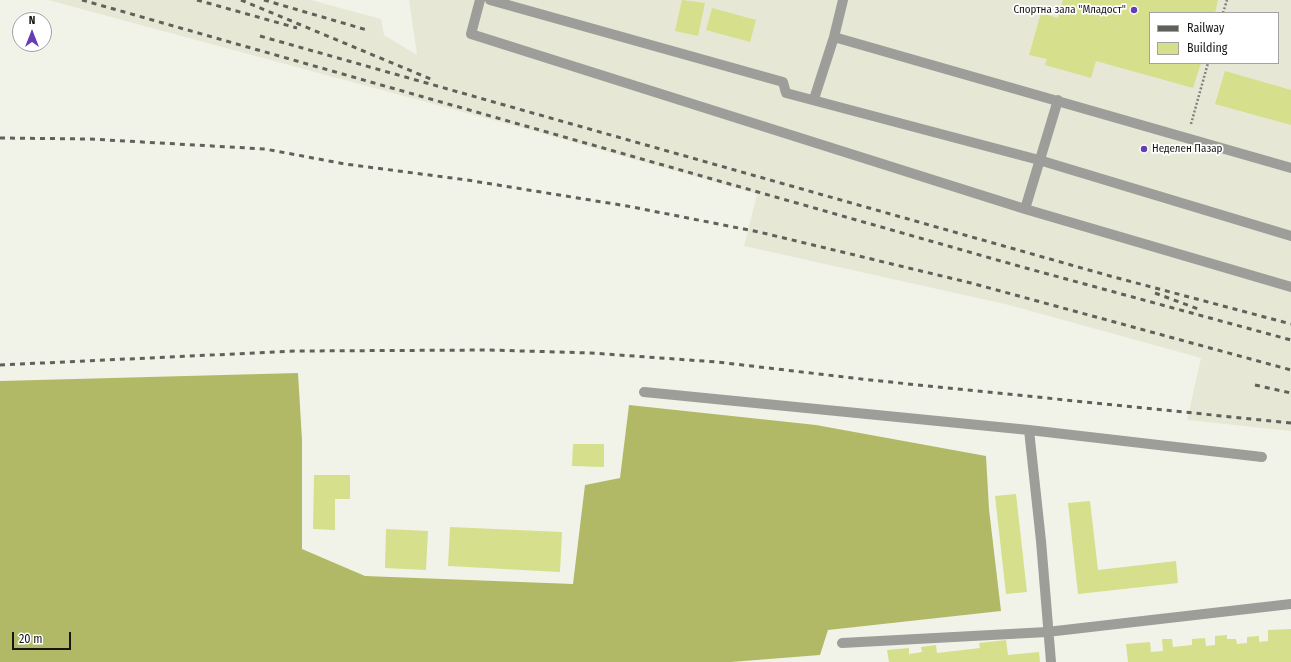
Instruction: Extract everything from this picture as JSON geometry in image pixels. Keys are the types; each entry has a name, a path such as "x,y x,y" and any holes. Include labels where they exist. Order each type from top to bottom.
{"lane":[{"path":"480,0 471,34 1025,209 1290,285"},
{"path":"490,0 783,82 786,93 814,99 1039,160 1291,236"},
{"path":"814,99 834,38 843,0"},
{"path":"834,38 1058,100 1291,168"},
{"path":"1025,209 1058,100"},
{"path":"644,392 1029,430 1262,457"},
{"path":"1029,430 1041,541 1047,632 1051,662"},
{"path":"842,643 1047,632 1291,604"}],"path":[{"path":"1223,12 1227,0"},
{"path":"1187,137 1208,64"}],"shaded area":[{"path":"48,0 311,0 381,19 384,35 417,55 409,0 1291,0 1291,431 1187,420 1201,358 1009,305 744,246 757,194 530,130"}],"green space":[{"path":"298,373 302,440 302,549 365,576 573,584 585,485 620,478 629,405 816,425 986,456 989,509 1001,611 828,630 820,655 731,662 0,662 0,381"}],"building":[{"path":"682,0 705,3 698,36 675,31"},
{"path":"1063,0 1218,0 1215,12 1149,12 1149,64 1201,64 1193,88 1096,61 1091,78 1045,65 1047,59 1029,55 1041,13 1058,18"},
{"path":"712,8 756,20 750,42 706,30"},
{"path":"1225,71 1291,90 1291,125 1215,104"},
{"path":"573,444 604,444 604,467 572,466"},
{"path":"314,475 350,475 350,499 335,499 335,530 313,529"},
{"path":"1016,494 1027,592 1006,594 995,496"},
{"path":"1090,501 1098,570 1176,561 1178,583 1078,594 1068,503"},
{"path":"450,527 562,532 560,572 448,566"},
{"path":"386,529 428,531 426,570 385,568"},
{"path":"1291,629 1291,662 1128,662 1126,644 1150,642 1151,652 1163,651 1162,639 1172,639 1173,647 1192,645 1192,639 1205,638 1206,646 1215,645 1215,636 1227,635 1227,639 1236,639 1237,644 1247,643 1247,637 1259,636 1259,642 1268,641 1268,630"},
{"path":"1006,640 1008,655 1039,652 1040,662 889,662 887,650 909,648 909,654 922,652 921,647 936,645 937,653 980,648 979,643"}],"railway":[{"path":"82,0 1022,267 1291,340"},
{"path":"197,0 297,28"},
{"path":"241,0 433,80"},
{"path":"264,0 367,30"},
{"path":"260,36 1110,276 1291,324"},
{"path":"0,138 90,139 265,149 345,164 467,180 627,206 759,232 971,283 1291,370"},
{"path":"1155,293 1198,309"},
{"path":"0,365 297,351 490,350 591,353 717,362 870,380 1291,423"},
{"path":"1255,385 1291,393"}],"place":[{"name":"Спортна зала \"Младост\"","path":"1134,10"},
{"name":"Неделен Пазар","path":"1144,149"}]}
